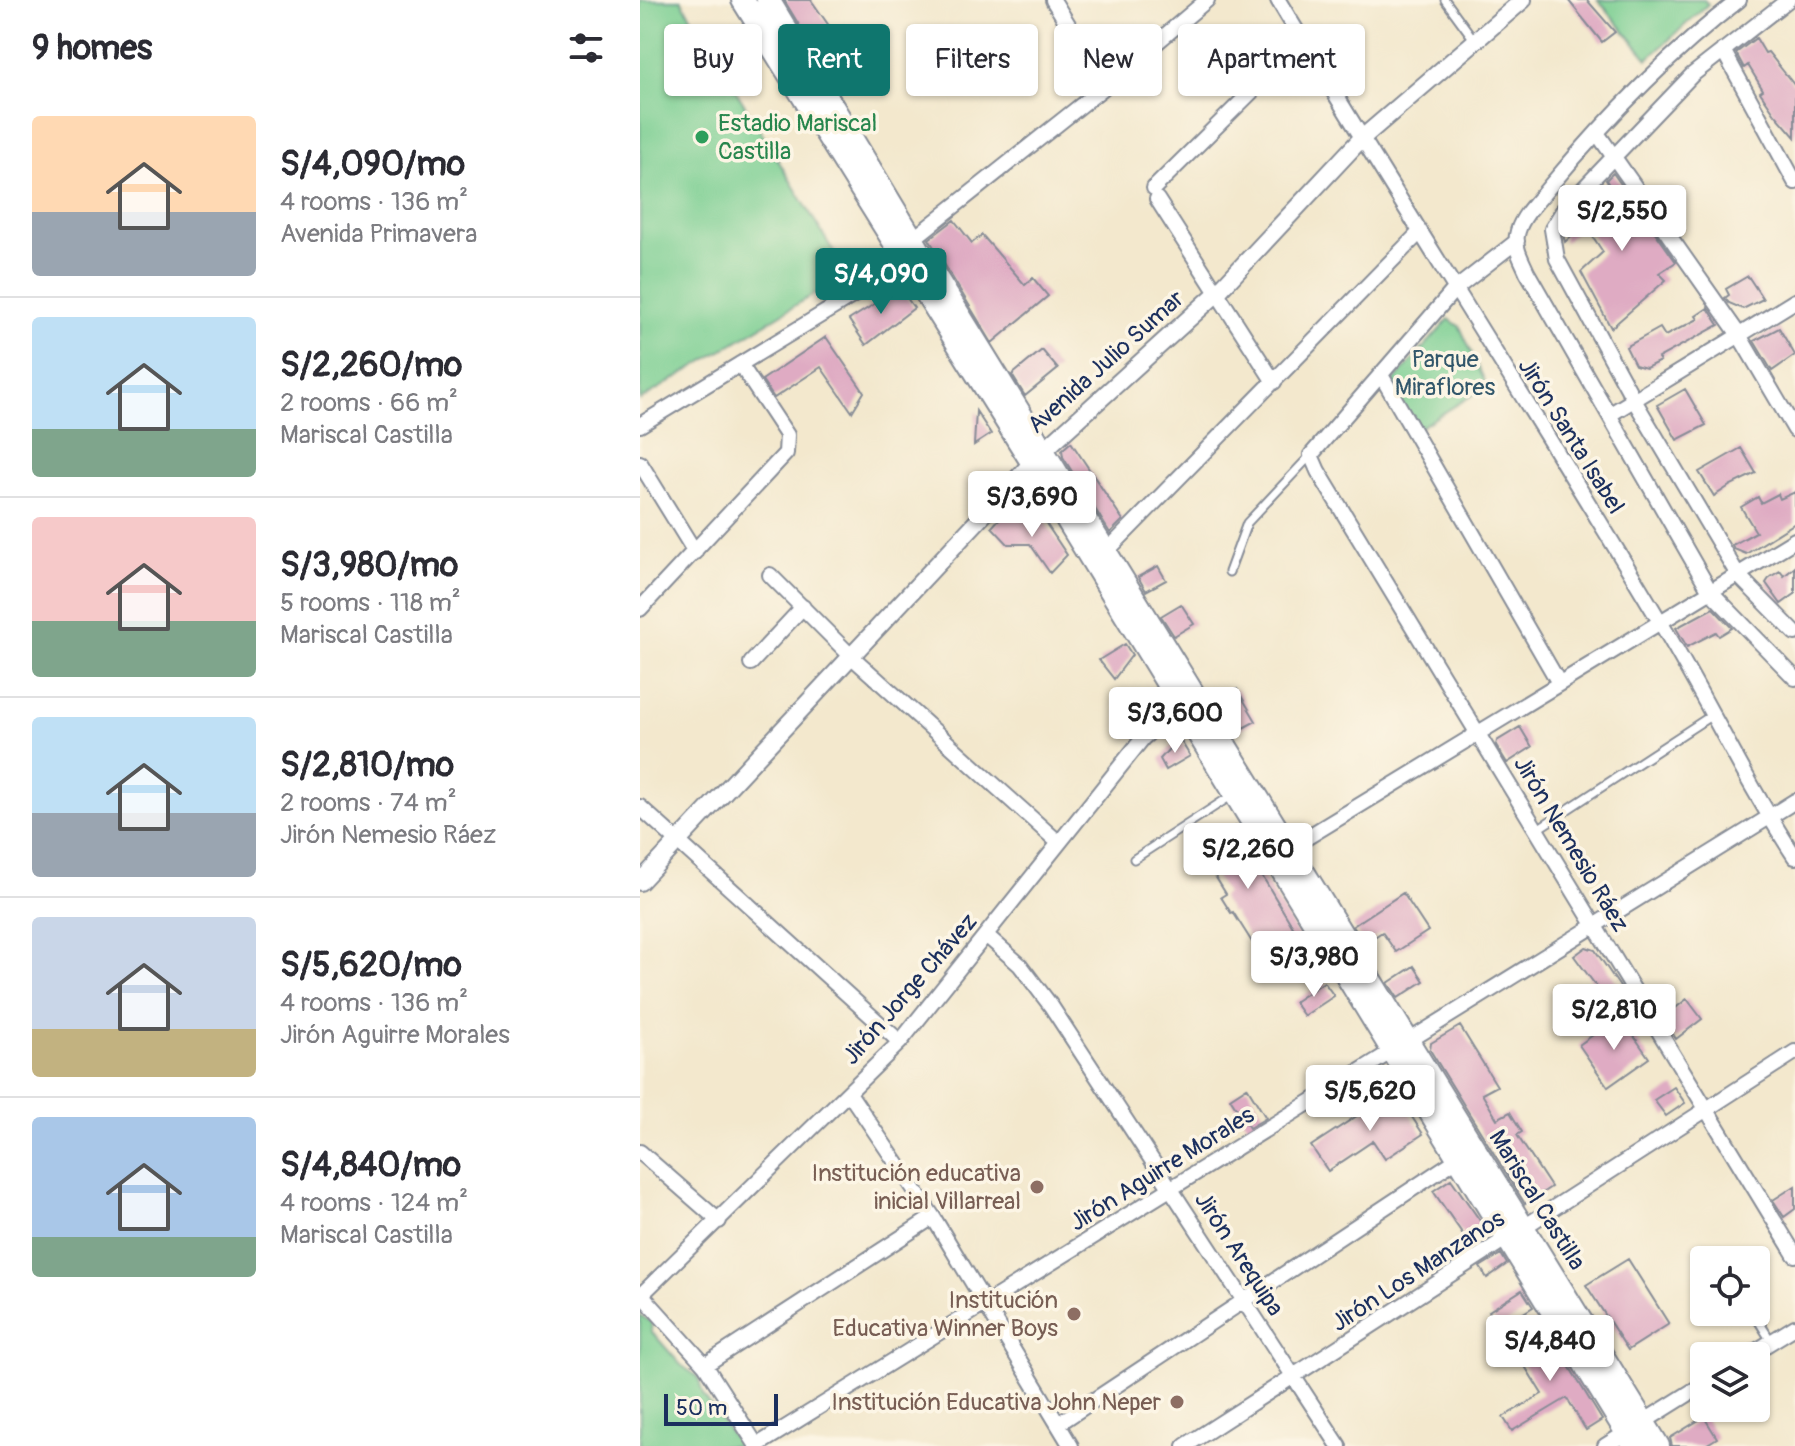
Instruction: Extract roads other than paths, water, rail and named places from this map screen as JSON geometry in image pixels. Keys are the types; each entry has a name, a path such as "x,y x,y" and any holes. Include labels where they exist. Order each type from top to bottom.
{"highway":[{"path":"743,0 909,252 1038,456"},
{"path":"768,0 909,252"},
{"name":"Mariscal Castilla","path":"1038,456 1106,552 1236,793 1282,853"},
{"name":"Mariscal Castilla","path":"1038,456 1635,1433 1658,1446"},
{"name":"Mariscal Castilla","path":"1401,1047 1459,1158 1516,1234"}],"street":[{"path":"1053,0 1068,24"},
{"path":"1162,38 1207,0"},
{"name":"Jirón Santa Isabel","path":"1278,0 1293,24"},
{"name":"Avenida Julio Sumar","path":"640,882 1038,456 1216,294 1361,139 1523,0"},
{"path":"1739,0 1672,58 1597,133 1522,221 1516,247 1527,272 1710,591 1795,678"},
{"path":"1788,0 1692,75 1564,209 1552,229 1557,259 1634,400 1738,575 1795,633"},
{"path":"1723,50 1795,182"},
{"path":"640,425 740,364 909,252 1094,96"},
{"path":"1250,96 1155,194 1274,382"},
{"name":"Jirón Santa Isabel","path":"1336,96 1660,621 1769,817 1795,857"},
{"path":"1597,133 1739,335 1795,430"},
{"path":"1106,552 1419,233"},
{"path":"1311,455 1454,290 1517,241"},
{"path":"1609,415 1795,301"},
{"path":"640,609 786,453 787,435 740,364"},
{"path":"1381,375 1559,683"},
{"name":"Jirón Nemesio Ráez","path":"1311,455 1795,1255"},
{"path":"640,463 695,552"},
{"path":"1282,853 1795,540"},
{"path":"770,575 851,656 1059,843"},
{"path":"751,663 803,607"},
{"name":"Jirón Jorge Chávez","path":"641,1295 900,1042 1143,738 1187,698"},
{"name":"Jirón Aguirre Morales","path":"756,1446 1795,801"},
{"path":"640,807 900,1042"},
{"name":"Jirón Arequipa","path":"986,935 1020,965 1051,1006 1339,1446"},
{"name":"Jirón Los Manzanos","path":"1185,1446 1795,1052"},
{"path":"849,1093 933,1217 1071,1446"},
{"path":"640,1152 719,1221"},
{"path":"1058,1424 1459,1158"},
{"path":"705,1365 933,1217"},
{"path":"641,1295 705,1365 756,1446"},
{"path":"1771,1342 1795,1327"},
{"path":"1605,1446 1635,1433 1690,1394"}],"lane":[{"path":"1445,0 1475,41"},
{"path":"1229,572 1247,523 1311,455"},
{"path":"1536,830 1712,715"},
{"path":"1134,859 1236,793"},
{"path":"1761,1326 1771,1342"}],"place":[{"name":"Estadio Mariscal Castilla","path":"702,137"},
{"name":"Institución educativa inicial Villarreal","path":"1037,1187"},
{"name":"Institución Educativa Winner Boys","path":"1074,1314"},
{"name":"Institución Educativa John Neper","path":"1177,1402"}],"park label":[{"name":"Parque Miraflores","path":"1445,373"}]}
